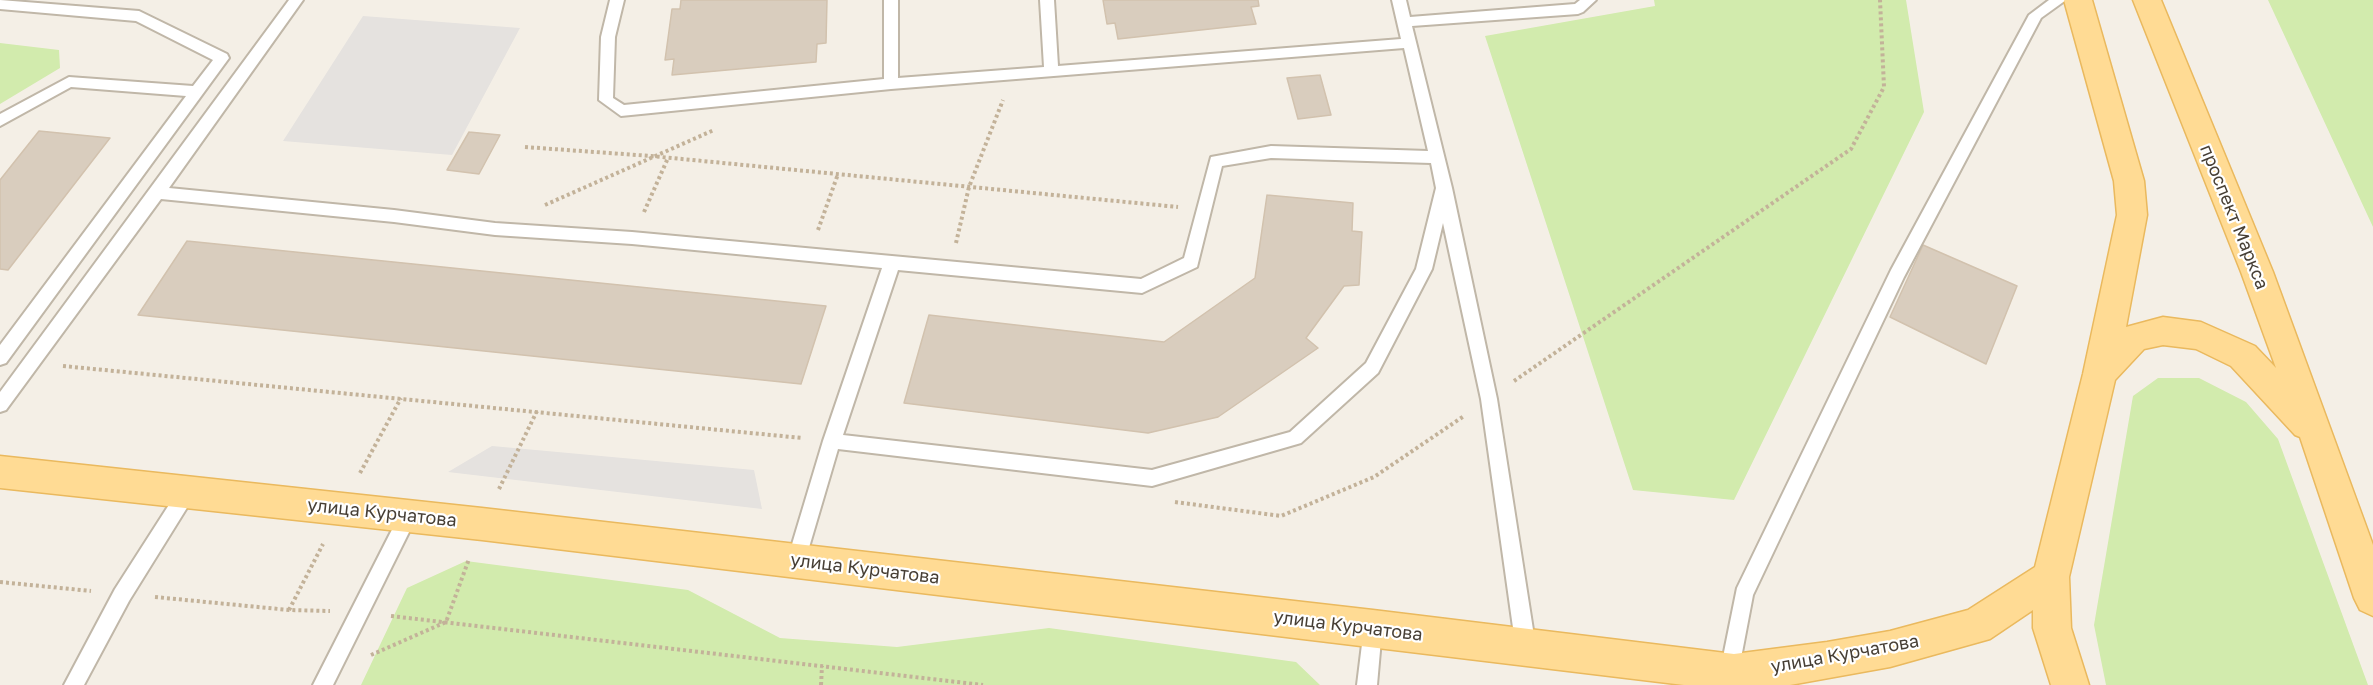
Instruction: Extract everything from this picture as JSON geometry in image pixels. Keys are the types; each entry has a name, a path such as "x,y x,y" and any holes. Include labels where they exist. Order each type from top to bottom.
{"main road":[{"path":"2070,685 2052,628 2051,577 2100,374 2132,215 2129,180 2078,0"},
{"name":"проспект Маркса","path":"2147,0 2257,272 2317,435 2373,598"},
{"path":"2100,374 2134,338 2163,331 2201,336 2244,356 2317,435"},
{"name":"улица Курчатова","path":"0,472 408,516 1373,628 1526,649 1730,672 1771,685"},
{"name":"улица Курчатова","path":"1730,672 1827,661 1890,649 1977,626 2051,577"}],"lane":[{"path":"0,405 296,0"},
{"path":"617,0 608,37 606,100 621,111 891,84 1410,43"},
{"path":"891,0 891,84"},
{"path":"1047,0 1051,71"},
{"path":"1399,0 1444,188 1489,399 1526,649"},
{"path":"1406,22 1578,9 1588,0"},
{"path":"1730,672 1744,594 1897,275 2036,15 2059,0"},
{"path":"0,4 139,16 222,57 0,358"},
{"path":"0,121 69,82 196,92"},
{"path":"157,193 394,216 495,229 632,238 1142,286 1191,262 1216,161 1271,152 1437,157"},
{"path":"832,441 1152,478 1294,438 1372,368 1424,269 1444,188"},
{"path":"796,561 832,441 892,263"},
{"path":"74,685 122,595 187,492"},
{"path":"323,685 408,516"},
{"path":"1367,685 1373,628"}],"path":[{"path":"1164,500 1281,516 1374,477 1851,149 1884,87 1880,0"},
{"path":"950,268 969,187 1014,74"},
{"path":"495,229 651,156 722,126"},
{"path":"525,147 651,156 1205,210"},
{"path":"632,238 668,158"},
{"path":"809,255 838,174"},
{"path":"31,363 832,441"},
{"path":"0,582 122,595 217,601 289,610 360,612 983,685"},
{"path":"821,685 822,666"}],"green space":[{"path":"1654,0 1906,0 1924,112 1734,500 1633,490 1485,36 1655,6"},
{"path":"2268,0 2373,0 2373,227"},
{"path":"0,43 59,50 60,68 0,104"},
{"path":"2158,378 2199,378 2246,402 2278,439 2368,685 2106,685 2094,625 2133,396"},
{"path":"466,561 688,590 780,638 897,647 1049,628 1296,662 1320,685 361,685 407,588"}],"shaded area":[{"path":"363,16 520,28 452,155 283,141"},
{"path":"492,446 754,470 762,509 448,472"}],"building":[{"path":"681,0 827,0 826,43 817,44 816,62 672,75 674,59 665,60 672,9 680,9"},
{"path":"1103,0 1258,0 1259,6 1251,7 1256,24 1118,39 1115,23 1107,24"},
{"path":"1320,75 1331,115 1298,119 1287,78"},
{"path":"39,131 110,138 8,270 0,269 0,180"},
{"path":"469,132 500,135 479,174 447,170"},
{"path":"1267,195 1353,203 1352,231 1362,232 1359,285 1344,286 1306,338 1318,348 1218,417 1148,433 904,403 929,315 1164,342 1255,278"},
{"path":"187,241 826,306 801,384 138,315"},
{"path":"1923,245 2017,286 1986,364 1890,317"}]}
